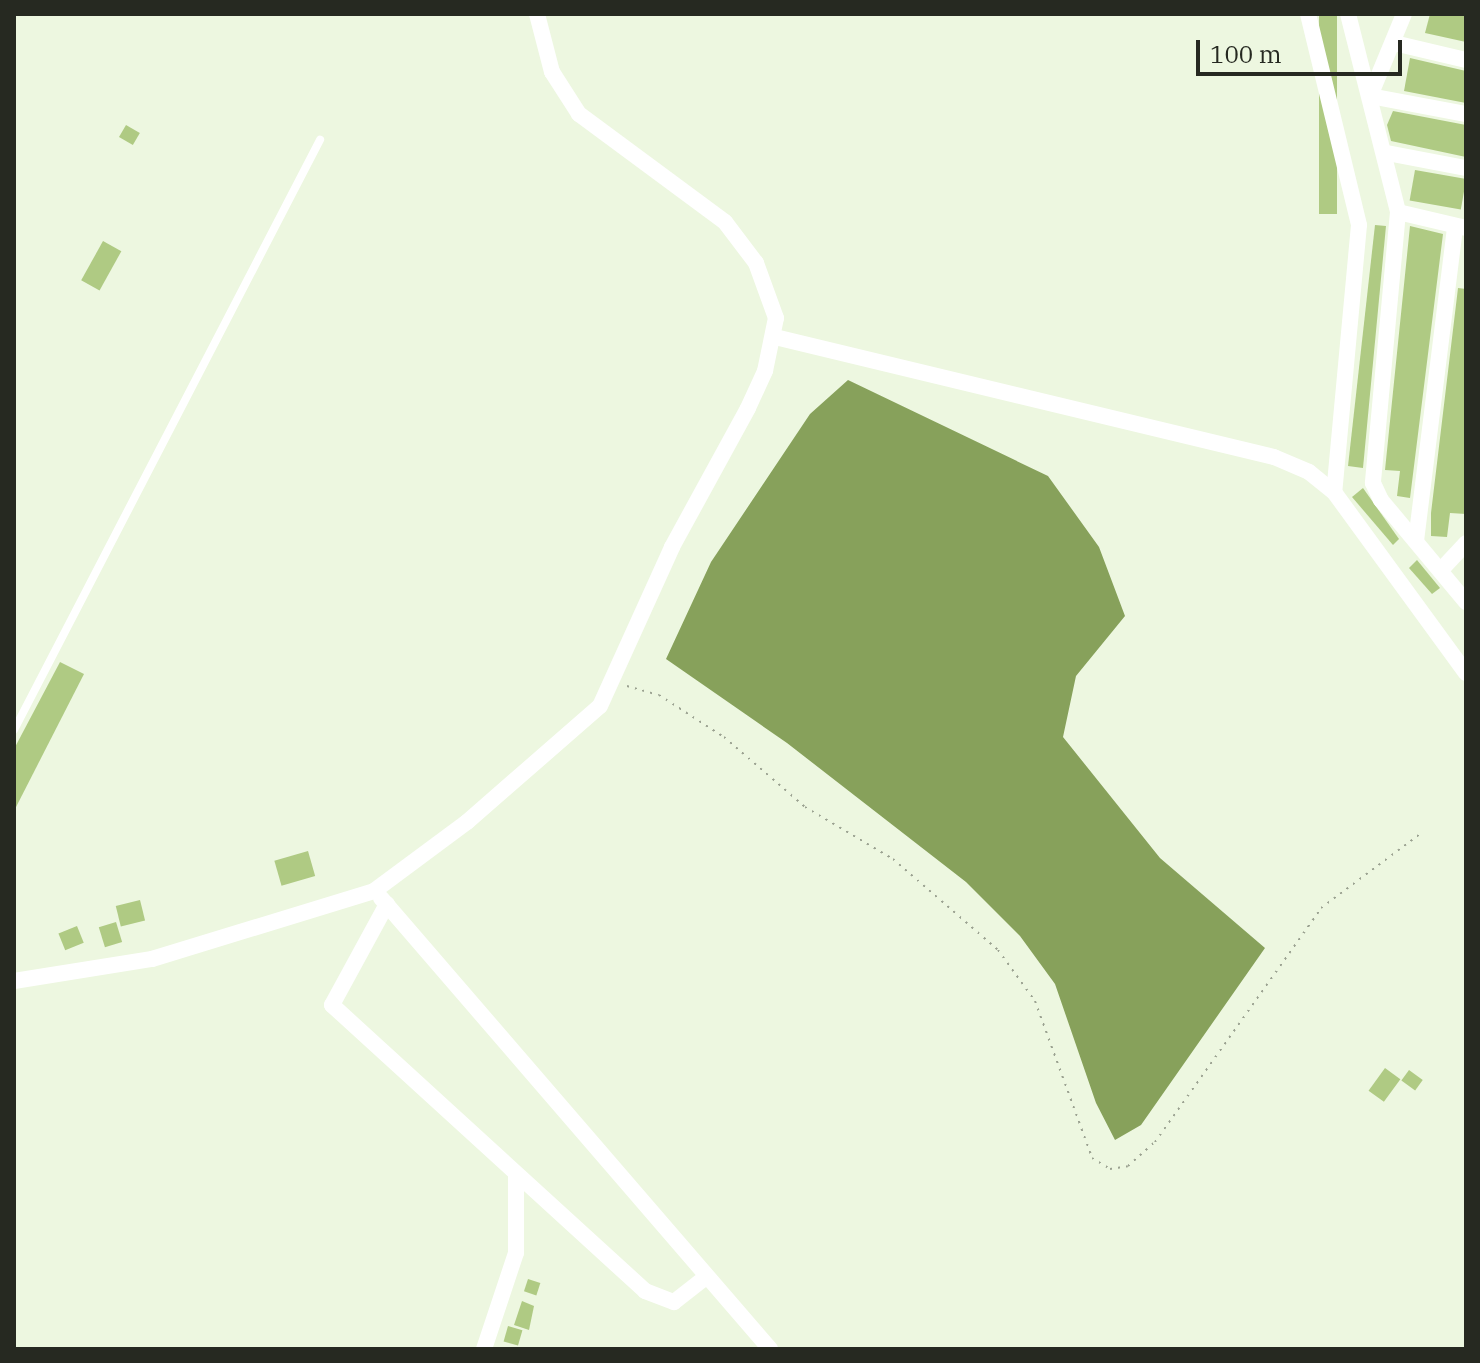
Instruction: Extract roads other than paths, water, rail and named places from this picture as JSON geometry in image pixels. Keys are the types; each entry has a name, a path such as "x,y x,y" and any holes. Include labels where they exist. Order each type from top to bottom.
{"street":[{"path":"14,981 152,959 374,891 549,754 589,719 607,692 672,547 748,408 775,337 771,294 743,244 725,222 579,114 552,72 537,14"},
{"path":"1308,14 1359,225 1334,492"},
{"path":"1348,14 1387,153 1398,212 1371,465 1381,500 1466,602"},
{"path":"1370,96 1404,14"},
{"path":"1394,43 1466,60"},
{"path":"1370,96 1466,114"},
{"path":"1387,153 1466,168"},
{"path":"1398,212 1460,227 1416,541"},
{"path":"775,337 1274,457 1309,472 1334,492 1466,673"},
{"path":"1441,570 1466,543"},
{"path":"374,891 770,1349"},
{"path":"387,904 332,1005 516,1175 660,1299 674,1302 706,1277"},
{"path":"484,1349 516,1253 516,1175"}],"lane":[{"path":"14,730 320,140"}]}
